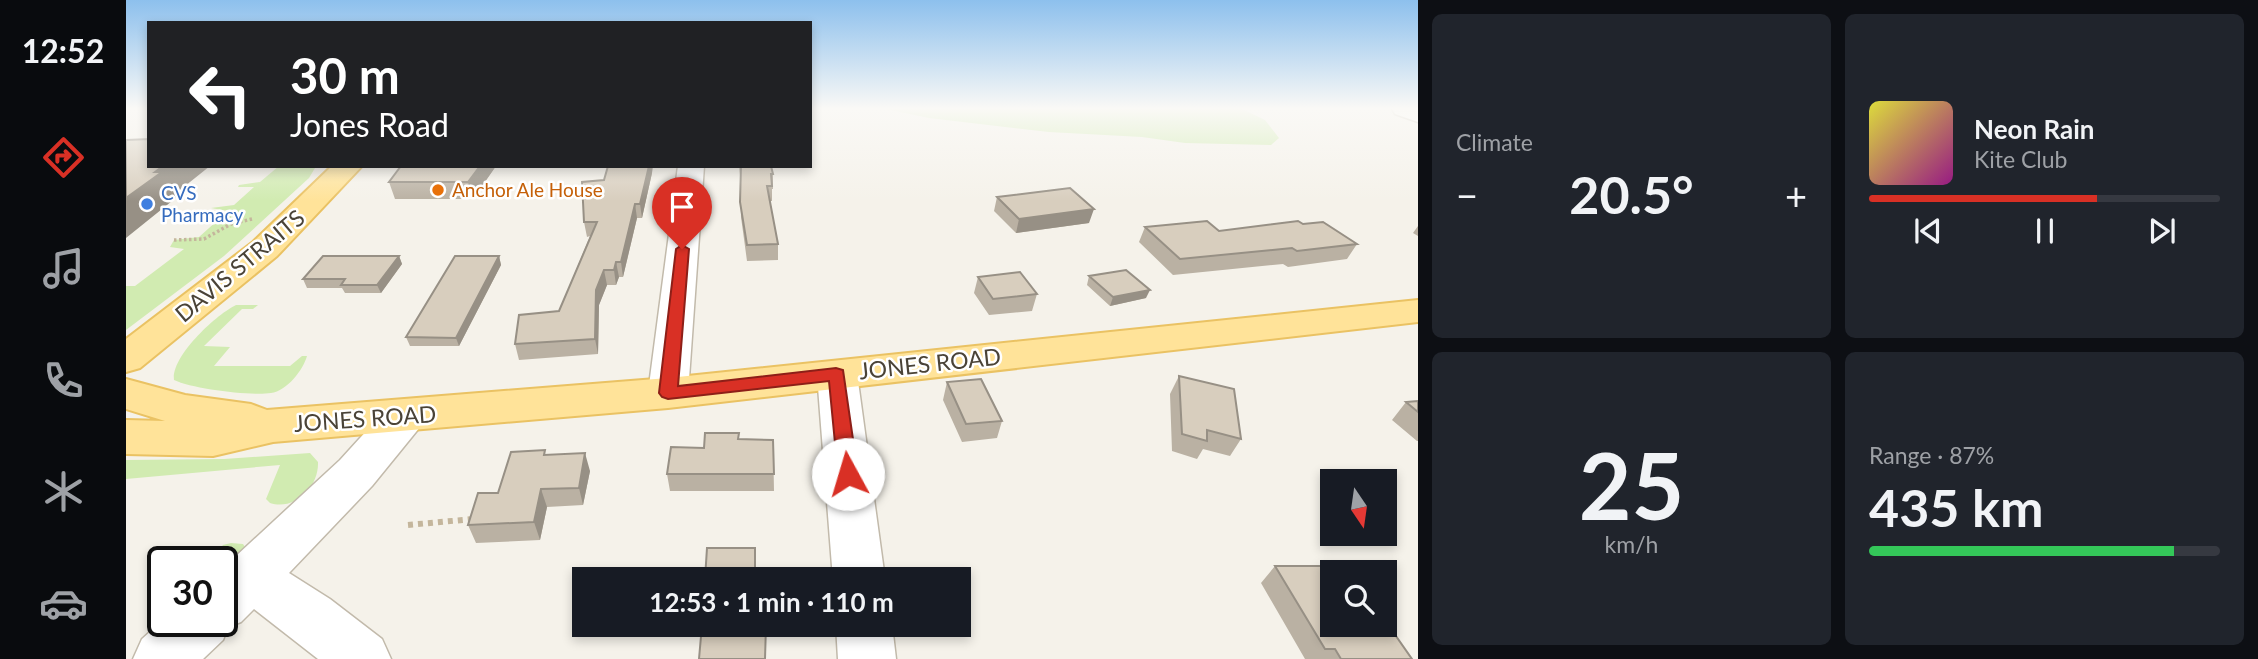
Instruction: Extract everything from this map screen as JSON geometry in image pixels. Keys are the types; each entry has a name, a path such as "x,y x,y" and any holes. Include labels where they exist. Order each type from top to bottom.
{"main road":[{"name":"DAVIS STRAITS","path":"126,359 265,249 346,168"},
{"name":"JONES ROAD","path":"126,437 213,439 273,425 668,393 1418,311"},
{"name":"JONES ROAD","path":"126,394 184,411 237,416 273,425"}],"street":[{"path":"668,393 691,168"},
{"path":"836,374 858,567"},
{"path":"238,590 356,473 405,416"},
{"path":"238,591 310,617 362,659"},
{"path":"162,659 186,637"},
{"path":"865,637 867,659"}],"path":[{"path":"174,240 204,239 231,224 263,217"},
{"path":"408,525 483,518"}],"green space":[{"path":"1162,140 1277,140 1271,145 1185,143"},
{"path":"277,168 315,168 309,178 224,256 126,330 126,286 135,286 184,249 170,247 174,240 199,237 228,211 211,208 234,205 254,187 238,187 239,185 260,182"},
{"path":"236,305 258,305 253,309 242,309 204,346 230,347 214,366 290,366 302,356 307,356 294,379 277,391 262,394 208,389 174,380 175,370 187,348 207,326"},
{"path":"310,453 318,462 310,488 296,500 279,505 266,499 280,465 126,479 126,460 224,459"},
{"path":"243,544 245,547 238,554 238,546 223,545"}],"building":[{"path":"126,140 147,140 147,168 160,168 155,172 162,172 126,198"},
{"path":"400,168 478,168 468,182 389,182"},
{"path":"607,168 649,168 640,204 635,204 621,262 616,262 614,270 604,270 596,290 595,339 515,344 519,315 559,311 597,222 584,222 582,182 604,180"},
{"path":"741,168 772,168 772,186 767,186 778,244 747,245 740,202"},
{"path":"1070,188 1094,209 1019,219 997,197"},
{"path":"1207,221 1219,231 1298,221 1303,224 1323,222 1357,244 1180,259 1145,227"},
{"path":"323,256 399,256 377,285 341,285 345,279 303,279"},
{"path":"455,256 499,256 456,338 406,337"},
{"path":"1126,270 1150,290 1113,297 1089,276"},
{"path":"1020,272 1037,294 993,299 978,277"},
{"path":"1179,376 1234,389 1241,439 1207,430 1207,441 1182,434"},
{"path":"981,379 1002,421 966,424 947,382"},
{"path":"1418,401 1418,412 1406,402"},
{"path":"705,433 739,433 738,439 773,440 774,474 667,474 671,447 704,448"},
{"path":"545,450 544,455 585,453 579,488 541,489 534,522 468,525 478,493 498,493 511,452"},
{"path":"707,548 755,548 755,567 706,567"},
{"path":"1275,566 1320,566 1320,637 1397,637 1412,659 1341,659 1335,649 1325,649"},
{"path":"701,637 766,637 765,659 699,659"}],"place":[{"name":"Anchor Ale House","path":"438,190"},
{"name":"CVS Pharmacy","path":"147,204"}],"route":[{"path":"682,249 668,393 836,374 848,474"}]}
